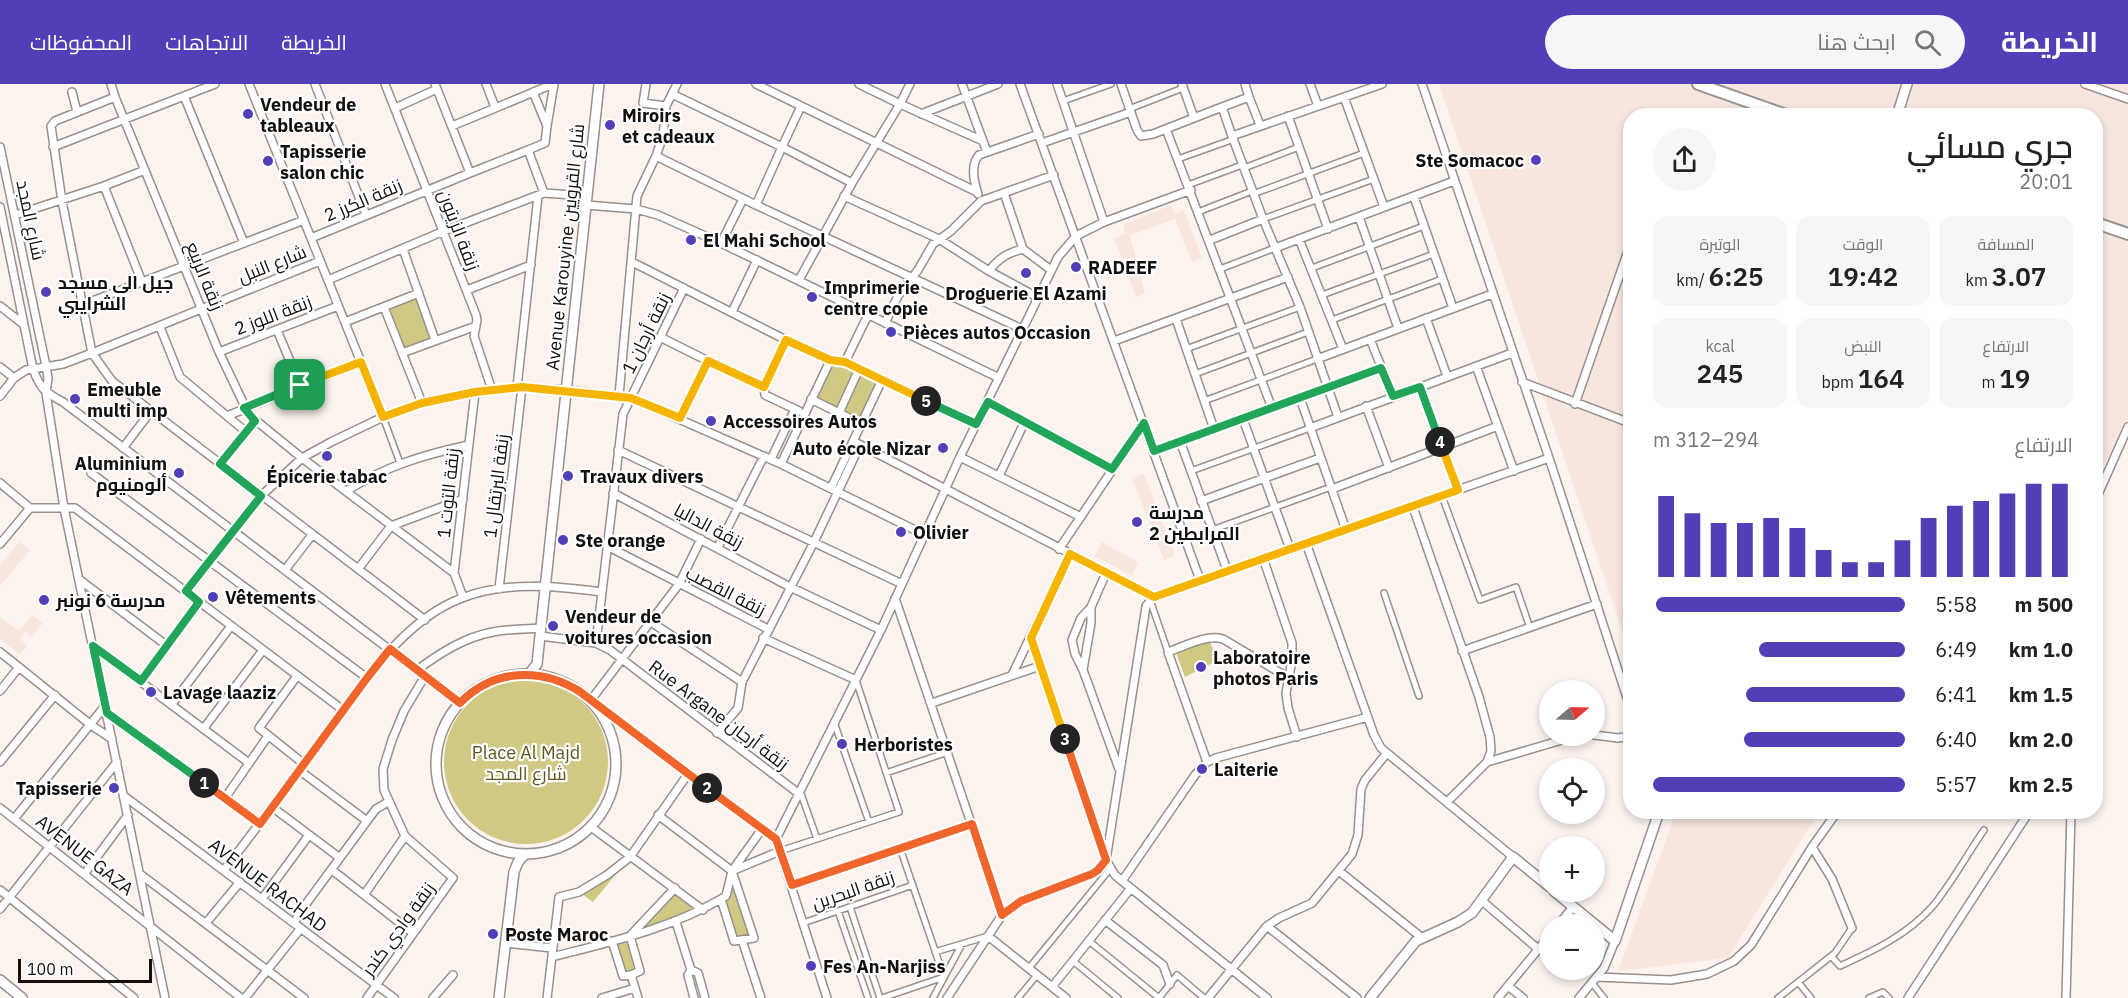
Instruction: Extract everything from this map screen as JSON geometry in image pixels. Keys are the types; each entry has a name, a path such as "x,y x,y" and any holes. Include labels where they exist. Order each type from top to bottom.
{"main road":[{"path":"1698,84 1766,108"},
{"path":"2103,225 2128,234"}],"street":[{"name":"زنقة الربيع","path":"111,84 219,352 244,408 255,421 302,458 454,573"},
{"path":"53,147 215,84"},
{"path":"315,84 366,215"},
{"name":"زنقة الزيتون","path":"385,84 476,315 474,336 492,390"},
{"path":"486,84 495,107"},
{"path":"452,126 553,84 545,143 528,150 541,194"},
{"name":"Avenue Karouyine شارع القرويين","path":"537,664 598,84"},
{"path":"645,84 643,103 666,106"},
{"path":"619,396 637,196 656,156 663,136 666,106 677,84"},
{"path":"756,84 977,192"},
{"path":"859,84 983,141"},
{"path":"799,280 844,196 910,84"},
{"path":"962,84 987,152"},
{"path":"921,114 998,84"},
{"path":"1020,84 1200,580"},
{"path":"1057,84 1104,222"},
{"path":"1063,101 1111,84"},
{"path":"1121,84 1141,136 1149,136 1249,97"},
{"path":"1245,84 1260,125"},
{"path":"1310,84 1318,106"},
{"path":"1178,159 1260,125 1382,84"},
{"path":"1422,84 1623,684"},
{"path":"1900,108 1907,84"},
{"path":"2085,84 2128,99"},
{"path":"252,85 400,463"},
{"path":"1042,143 1130,110 1183,86 1194,118"},
{"path":"394,108 436,87 470,173"},
{"path":"72,92 77,112"},
{"path":"533,92 547,126"},
{"path":"672,94 852,183"},
{"path":"184,96 244,243"},
{"path":"115,97 52,123 53,147 62,201 93,353 112,381 425,620"},
{"path":"1344,97 1384,207"},
{"path":"756,205 801,106"},
{"path":"1222,107 1252,192 1300,307 1338,417"},
{"path":"1288,116 1328,229"},
{"path":"1166,129 1272,408"},
{"path":"981,201 974,173 975,159 987,152 1038,134"},
{"name":"شارع المجد","path":"0,147 46,366 48,378 46,393"},
{"path":"776,839 856,680 923,534 1058,257 1076,236 1104,222 1243,166 1299,147"},
{"name":"زنقة الكرز 2","path":"311,238 427,189 528,150"},
{"path":"1198,212 1364,153"},
{"path":"656,156 821,237 1022,329"},
{"path":"15,215 62,201 145,170"},
{"path":"885,323 898,296 912,278 928,250 981,201 1054,175"},
{"path":"1210,240 1374,179"},
{"path":"1220,269 1454,181"},
{"path":"104,186 142,282"},
{"path":"1004,193 1023,249 1051,270"},
{"path":"328,280 444,231 541,194 586,200 648,212 721,243 999,378"},
{"name":"زنقة البرتقال 1","path":"499,589 531,266 541,194"},
{"path":"844,196 939,239 989,271 1037,297"},
{"path":"1413,197 1452,308"},
{"path":"721,243 743,199"},
{"name":"شارع المجد","path":"0,210 33,369 46,393"},
{"path":"1359,217 1398,328"},
{"path":"82,305 304,220"},
{"path":"1312,268 1424,226"},
{"path":"1299,239 1343,349"},
{"path":"403,249 435,340"},
{"path":"989,271 1005,254 1023,249"},
{"path":"1322,295 1434,254"},
{"path":"732,312 757,260"},
{"name":"شارع النبل","path":"14,378 26,370 63,364 93,353 320,261"},
{"path":"632,262 786,340 830,360 845,362 976,424"},
{"path":"1575,404 1623,265"},
{"path":"467,290 531,266"},
{"path":"1114,341 1288,278"},
{"path":"1332,320 1442,279"},
{"name":"زنقة أرجان 1","path":"596,642 623,414 684,288"},
{"path":"345,322 419,293"},
{"path":"1204,401 1492,294"},
{"path":"0,306 23,324"},
{"name":"زنقة اللوز 2","path":"219,352 338,306"},
{"path":"384,307 422,403"},
{"path":"1186,349 1300,307"},
{"path":"845,362 868,315"},
{"path":"1426,318 1447,376"},
{"path":"1176,319 1214,429"},
{"path":"402,353 476,326"},
{"path":"160,327 180,377 245,431"},
{"path":"277,330 300,385"},
{"path":"1195,374 1308,332"},
{"path":"660,337 764,387"},
{"path":"1370,339 1393,396"},
{"path":"786,340 764,387 765,395 804,414"},
{"path":"1191,471 1512,352"},
{"path":"781,464 830,360"},
{"path":"680,418 708,361"},
{"path":"226,416 361,362"},
{"path":"1476,366 1514,471"},
{"path":"0,367 14,378 0,396"},
{"path":"1154,451 1381,368"},
{"path":"839,413 859,369"},
{"path":"717,734 738,708 742,682 814,542 857,443 861,424 882,380"},
{"path":"1522,382 1623,421"},
{"path":"186,591 261,496 302,458 383,417 422,403 475,392 520,387 631,398 781,464 923,534"},
{"path":"1420,387 1458,490"},
{"name":"زنقة التوت 1","path":"463,597 454,573 475,392"},
{"path":"46,393 63,402 460,703"},
{"path":"46,393 64,508 165,998"},
{"path":"1300,398 1346,530"},
{"path":"811,399 861,424"},
{"path":"988,402 1112,469"},
{"path":"1366,406 1389,468"},
{"path":"718,547 738,507 795,409"},
{"path":"123,448 151,411"},
{"path":"1244,419 1290,549"},
{"path":"220,464 255,421"},
{"path":"999,476 1025,421"},
{"path":"1059,549 1144,423"},
{"path":"1212,530 1389,468 1498,426"},
{"path":"2103,483 2128,427"},
{"path":"1180,441 1227,570"},
{"path":"857,443 1152,598 1168,652 1207,762"},
{"path":"346,491 371,475 400,463 469,445"},
{"path":"618,450 902,584"},
{"path":"960,457 1081,517"},
{"path":"1201,501 1320,458"},
{"path":"946,998 1002,915 1021,901 1092,874 1106,860 1145,613 1152,598 1549,459"},
{"path":"91,473 367,678"},
{"path":"0,483 30,508 75,508 344,710"},
{"name":"زنقة الداليا","path":"613,493 790,587 880,630"},
{"path":"1442,496 1480,600 1516,588 1530,628"},
{"path":"358,569 391,526 463,500"},
{"path":"1413,507 1490,737 1491,751 1487,762 1447,802"},
{"path":"0,544 30,508"},
{"path":"285,570 312,535"},
{"path":"592,698 679,584 701,539"},
{"path":"1306,543 1374,735 1387,753 1539,878"},
{"name":"زنقة القصب","path":"607,546 768,629"},
{"path":"1012,675 1070,554"},
{"path":"1263,558 1292,643 1292,660 1286,693 1296,737"},
{"path":"1106,573 1091,607 1081,618 1072,640 1075,654 1120,771"},
{"path":"80,580 166,645"},
{"path":"224,870 390,649 425,620 451,602 499,589 544,586 601,592"},
{"path":"1384,593 1419,696"},
{"path":"895,598 1002,915"},
{"path":"141,681 199,602"},
{"path":"1462,651 1597,604"},
{"path":"1083,670 1091,623 1091,607"},
{"path":"651,621 742,682"},
{"path":"172,704 231,626"},
{"path":"417,670 461,642 494,632 540,632 596,642 622,660"},
{"path":"1168,652 1216,637 1289,678"},
{"path":"732,871 780,851 899,812 856,680 763,638"},
{"path":"1031,638 1110,869 1231,970 1256,995 1267,998"},
{"path":"93,646 249,763"},
{"path":"204,728 263,650"},
{"path":"0,652 91,725 112,739"},
{"name":"Rue Argane زنقة أرجان","path":"622,660 717,734 799,791"},
{"path":"529,674 537,664 544,676"},
{"path":"932,704 1040,666"},
{"path":"0,691 19,667"},
{"path":"592,698 610,731 616,766 609,799 603,811 578,839 543,853 507,852 483,843 466,831 449,810 441,791 436,765 439,745 447,723 460,703 489,682 509,676 529,674 566,683 592,698 621,724 776,839 827,998"},
{"path":"297,676 259,728 304,764"},
{"path":"364,895 405,836 388,802 382,776 386,756 404,711 426,676"},
{"path":"0,762 55,695"},
{"path":"14,819 106,709"},
{"path":"106,709 260,824"},
{"path":"1122,881 1195,775 1207,762 1368,717"},
{"path":"834,722 868,822"},
{"path":"225,798 268,736"},
{"path":"1605,736 1623,737"},
{"path":"1487,762 1542,746"},
{"path":"886,773 948,752"},
{"path":"1089,941 1159,998 1177,975 1207,998 1267,926 1312,903 1352,854 1356,846 1361,789 1365,780 1387,753"},
{"path":"0,909 117,762"},
{"path":"299,770 367,821"},
{"path":"547,998 559,897 579,892 607,875 630,857 688,774"},
{"path":"799,791 817,839"},
{"name":"AVENUE RACHAD","path":"124,796 394,998"},
{"path":"294,923 367,821 380,806 388,802"},
{"path":"273,807 340,858"},
{"name":"AVENUE GAZA","path":"0,808 243,998"},
{"path":"85,873 128,815"},
{"path":"658,815 732,871 754,937 734,941 724,897 732,871 762,829"},
{"path":"1605,966 1657,819"},
{"path":"1605,980 1671,980 1707,974 1734,962 1751,945 1832,819"},
{"path":"1908,998 2024,819"},
{"path":"2066,998 2071,819"},
{"path":"792,885 972,824"},
{"path":"591,827 703,910"},
{"path":"1831,956 1840,966 1875,950 1911,926 1933,906 1984,830"},
{"path":"262,899 309,835"},
{"name":"زنقة وادي كندر","path":"367,998 453,877 405,836"},
{"path":"1778,998 1831,956 1852,928 1832,879 1812,847"},
{"path":"900,848 944,977"},
{"path":"507,852 514,872"},
{"path":"499,998 514,872 518,862 525,854"},
{"path":"1370,998 1416,941 1465,918 1513,857"},
{"path":"1029,968 1110,869"},
{"path":"332,870 413,933"},
{"path":"1339,871 1421,937"},
{"path":"140,874 304,998"},
{"path":"206,923 240,882"},
{"name":"زنقة البحرين","path":"804,923 913,885"},
{"path":"630,936 675,888"},
{"path":"1052,987 1131,888"},
{"path":"0,890 134,998"},
{"path":"505,943 552,953 612,941 676,922 703,910 724,897"},
{"path":"1481,900 1538,949 1498,998"},
{"path":"1567,902 1615,941"},
{"path":"850,907 881,998 944,977"},
{"path":"1567,914 1573,907"},
{"path":"838,911 868,998"},
{"path":"1106,920 1163,965 1170,984"},
{"path":"676,922 691,970 688,975 694,998"},
{"path":"1267,926 1357,998"},
{"path":"243,998 301,928"},
{"path":"612,941 623,976 631,975 640,971 630,936"},
{"path":"988,936 1066,998"},
{"path":"935,952 988,936"},
{"path":"742,940 761,998"},
{"path":"933,998 962,944"},
{"path":"1073,961 1118,998"},
{"path":"691,970 698,973 705,998"},
{"path":"433,998 453,975"},
{"path":"631,975 638,998"},
{"path":"1018,998 1037,975"},
{"path":"0,980 22,998"},
{"path":"1579,998 1595,980 1604,998"},
{"path":"1798,982 1811,998"},
{"path":"1508,986 1523,998"},
{"path":"602,998 635,988"},
{"path":"1869,998 1883,992 1889,998"}],"shaded area":[{"path":"1439,84 2128,84 2128,429 2103,464 2103,108 1623,108 1623,633"},
{"path":"1171,205 1174,214 1184,210 1202,258 1192,262 1175,219 1130,235 1145,294 1136,297 1114,238 1125,234 1123,225"},
{"path":"1144,474 1175,555 1164,560 1132,478"},
{"path":"19,542 30,550 0,586 0,565"},
{"path":"1102,542 1138,562 1132,576 1095,556"},
{"path":"32,615 43,623 31,637 25,632 20,639 27,645 20,655 0,639 0,617 16,629 21,628"},
{"path":"1673,819 1815,819 1728,958 1618,971"}],"green space":[{"path":"419,295 435,340 402,352 385,309"},
{"path":"830,361 845,362 882,380 861,424 811,399"},
{"path":"1208,638 1218,660 1185,677 1175,650"},
{"name":"Place Al Majd شارع المجد","path":"526,680 542,681 558,686 584,704 602,730 607,746 607,778 602,794 584,820 558,838 542,843 526,844 510,843 494,838 468,820 450,794 445,778 444,762 445,746 450,730 468,704 494,686 510,681"},
{"path":"630,857 593,902 579,892"},
{"path":"732,871 753,938 734,940 724,898"},
{"path":"675,891 703,910 631,936 637,973 625,977 612,941 630,936"}],"place":[{"name":"Vendeur de tableaux","path":"248,114"},
{"name":"Miroirs et cadeaux","path":"610,125"},
{"name":"Ste Somacoc","path":"1536,160"},
{"name":"Tapisserie salon chic","path":"268,161"},
{"name":"El Mahi School","path":"691,240"},
{"name":"RADEEF","path":"1076,267"},
{"name":"Droguerie El Azami","path":"1026,273"},
{"name":"جيل الي مسجد الشرايبي","path":"46,292"},
{"name":"Imprimerie centre copie","path":"812,297"},
{"name":"Pièces autos Occasion","path":"891,332"},
{"name":"Emeuble multi imp","path":"75,399"},
{"name":"Accessoires Autos","path":"711,421"},
{"name":"Auto école Nizar","path":"943,448"},
{"name":"Épicerie tabac","path":"327,456"},
{"name":"Aluminium ألومنيوم","path":"179,473"},
{"name":"Travaux divers","path":"568,476"},
{"name":"مدرسة المرابطين 2","path":"1137,522"},
{"name":"Olivier","path":"901,532"},
{"name":"Ste orange","path":"563,540"},
{"name":"Vêtements","path":"213,597"},
{"name":"مدرسة 6 نونبر","path":"44,600"},
{"name":"Vendeur de voitures occasion","path":"553,626"},
{"name":"Laboratoire photos Paris","path":"1201,667"},
{"name":"Lavage laaziz","path":"151,692"},
{"name":"Herboristes","path":"842,744"},
{"name":"Laiterie","path":"1202,769"},
{"name":"Tapisserie","path":"114,788"},
{"name":"Poste Maroc","path":"493,934"},
{"name":"Fes An-Narjiss","path":"811,966"}],"route":[{"path":"786,340 830,360 845,362 976,424 988,402 1112,469 1144,423 1154,451 1381,368 1393,396 1420,387 1458,490 1154,597 1070,554 1031,638 1106,860 1092,874 1021,901 1002,915 972,824 792,885 776,839 579,691 559,680 544,676 524,674 489,682 460,703 390,649 260,824 107,713 93,646 141,681 199,602 186,591 261,496 220,464 255,421 244,408 300,385 361,362 383,417 422,403 475,392 522,387 631,398 680,418 708,361 764,387 786,340"}]}
